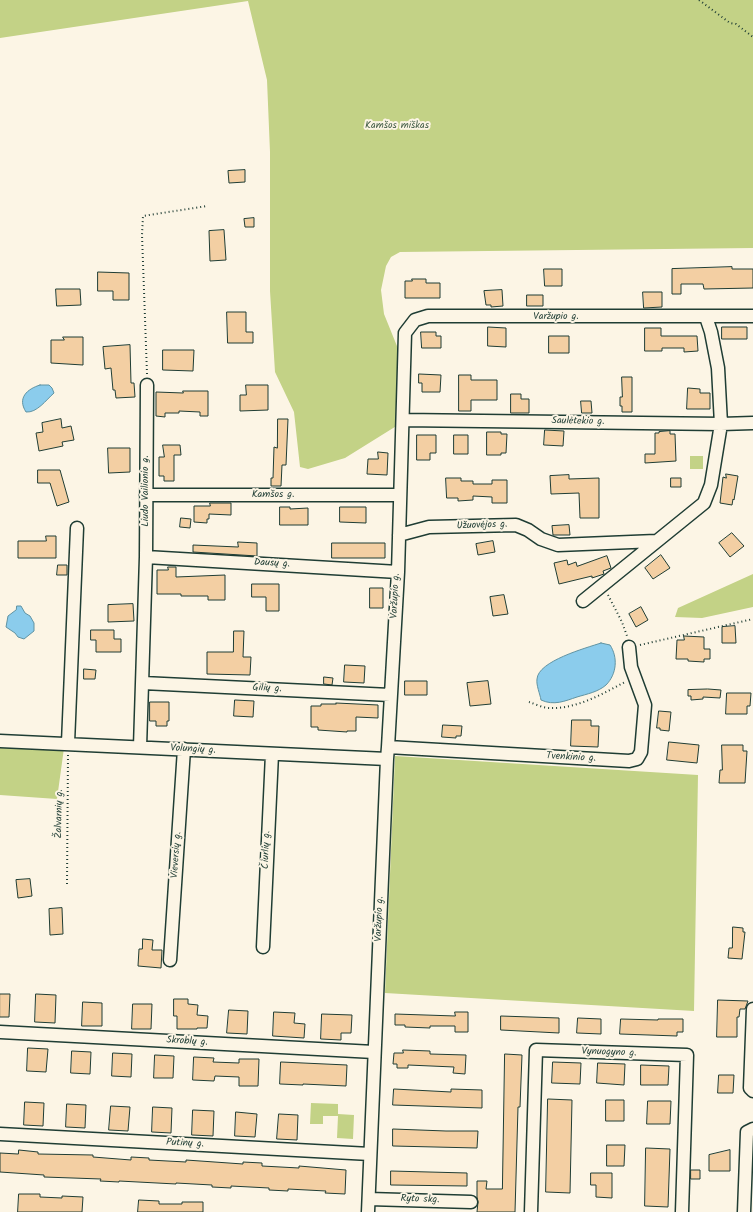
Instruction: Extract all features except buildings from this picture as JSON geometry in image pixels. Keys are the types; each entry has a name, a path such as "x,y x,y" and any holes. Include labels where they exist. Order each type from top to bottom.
{"street":[{"name":"Varžupio g.","path":"368,1212 387,753 398,572 406,333 415,320 428,316 753,316"},
{"path":"582,601 704,503 711,485 721,424 718,368 711,332 706,317"},
{"name":"Liudo Vailionio g.","path":"140,747 146,557 147,385"},
{"name":"Saulėtekio g.","path":"403,420 721,424 753,422"},
{"name":"Kamšos g.","path":"146,495 400,495"},
{"name":"Užuovėjos g.","path":"399,535 429,527 516,525 528,530 541,539 558,545 656,541"},
{"path":"68,743 77,528"},
{"name":"Dausų g.","path":"146,557 398,572"},
{"name":"Tvenkinio g.","path":"387,753 628,761 637,759 642,752 645,705 631,667 629,647"},
{"name":"Gilių g.","path":"143,683 390,695"},
{"name":"Volungių g.","path":"0,741 68,743 272,754 387,753"},
{"name":"Vieversių g.","path":"170,960 184,749"},
{"name":"Čiurlių g.","path":"263,947 272,754"},
{"path":"753,1009 750,1088 753,1091"},
{"name":"Skroblų g.","path":"0,1032 374,1052"},
{"name":"Vynuogyno g.","path":"531,1212 536,1050 687,1055 682,1212"},
{"path":"744,1212 750,1130"},
{"name":"Putinų g.","path":"0,1134 370,1154"},
{"name":"Ryto skg.","path":"369,1199 471,1202"}],"path":[{"path":"700,0 730,23 736,24 753,37"},
{"path":"147,385 142,235 143,216 207,206"},
{"path":"603,585 622,622 629,647 753,619"},
{"path":"529,702 549,708 569,707 591,699 635,677"},
{"name":"Žalvarnių g.","path":"67,884 68,743"}],"green space":[{"name":"Kamšos miškas","path":"0,0 753,0 753,248 400,252 391,257 386,266 381,290 384,314 401,356 398,425 345,458 308,469 300,467 294,412 275,372 270,291 270,152 267,80 248,1 0,38"},
{"path":"690,456 703,456 703,469 690,469"},
{"path":"753,574 753,607 702,618 675,617 678,608"},
{"path":"0,745 64,748 57,799 0,795"},
{"path":"395,756 698,775 694,1011 385,993"},
{"path":"311,1103 338,1104 338,1114 354,1115 353,1139 337,1138 338,1116 323,1116 323,1124 310,1124"}],"water":[{"path":"40,385 49,385 54,393 38,408 30,412 26,412 23,407 23,398 27,392"},
{"path":"17,606 21,606 34,623 34,631 24,639 18,637 6,627 8,616 16,610"},
{"path":"601,643 610,645 613,650 615,660 614,671 610,681 606,685 596,691 564,701 550,703 541,700 537,679 539,672 545,666 564,656"}]}
